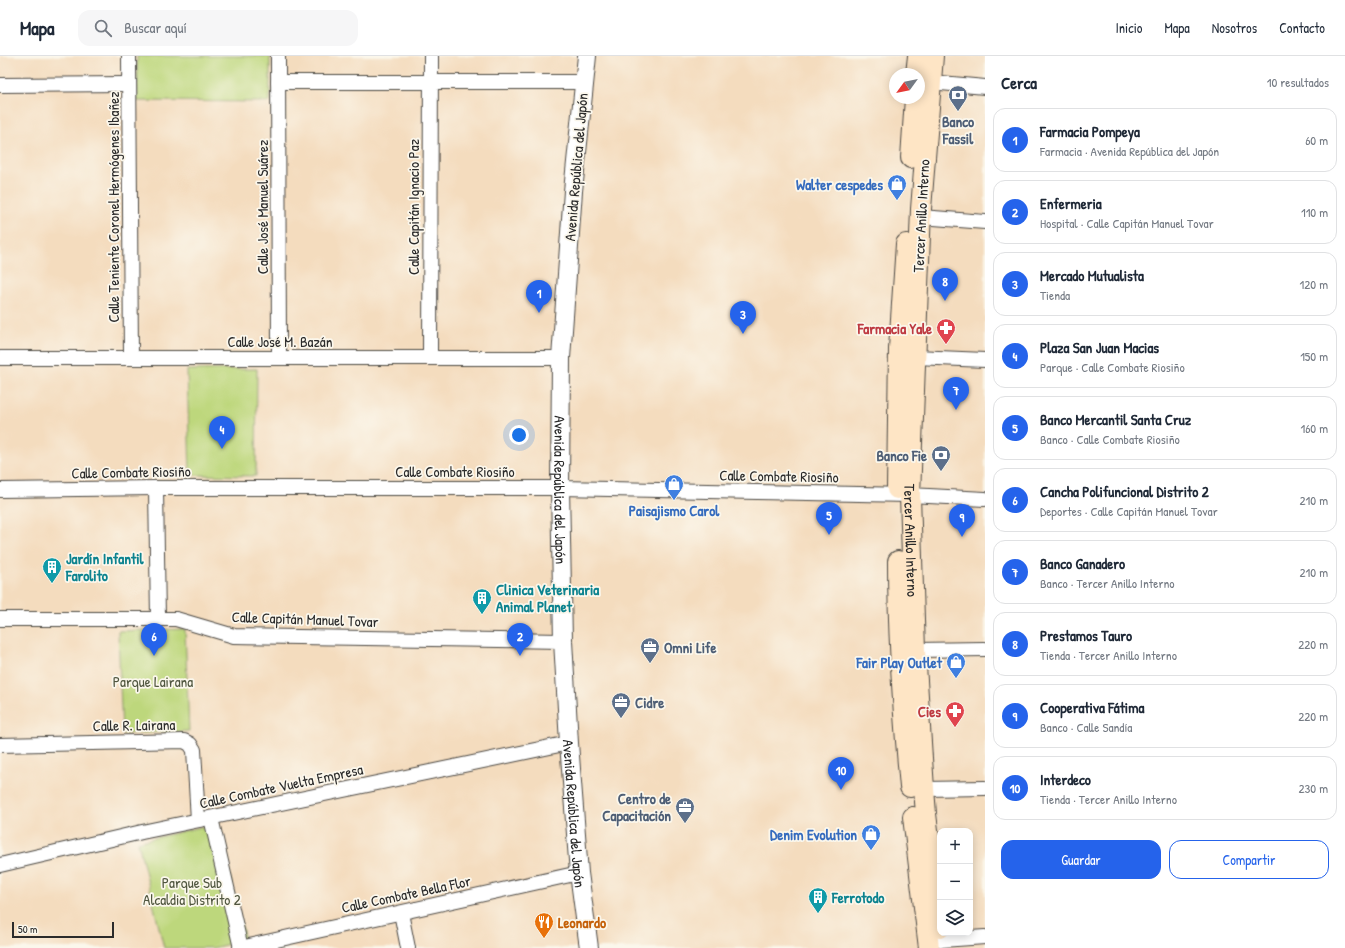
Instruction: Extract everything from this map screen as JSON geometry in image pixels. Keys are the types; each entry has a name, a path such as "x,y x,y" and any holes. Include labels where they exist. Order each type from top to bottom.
{"main road":[{"name":"Tercer Anillo Interno","path":"918,56 921,68"},
{"name":"Tercer Anillo Interno","path":"925,73 932,56"},
{"name":"Tercer Anillo Interno","path":"915,104 899,349 903,496 926,814 939,939"},
{"name":"Tercer Anillo Interno","path":"923,104 921,217 915,357 903,496 899,614 904,701 916,848 939,939"}],"street":[{"name":"Calle Teniente Coronel Hermógenes Ibañez","path":"129,56 131,358"},
{"name":"Calle José Manuel Suárez","path":"278,56 279,358"},
{"name":"Calle Capitán Ignacio Paz","path":"430,358 431,56"},
{"name":"Avenida República del Japón","path":"587,56 573,191 560,358 560,488 563,641 569,743 580,874 589,948"},
{"path":"925,78 985,87"},
{"path":"278,82 584,82"},
{"path":"0,85 130,84"},
{"path":"921,217 985,222"},
{"path":"915,357 985,360"},
{"name":"Calle José M. Bazán","path":"0,358 560,358"},
{"path":"156,488 158,619"},
{"name":"Calle Combate Riosiño","path":"0,490 156,488 560,488 985,499"},
{"name":"Calle Capitán Manuel Tovar","path":"0,619 176,619 234,636 563,641"},
{"path":"915,650 985,649"},
{"name":"Calle R. Lairana","path":"0,745 184,741 190,744 194,750 205,819 241,948"},
{"name":"Calle Combate Vuelta Empresa","path":"0,865 142,832 569,743"},
{"path":"924,789 985,788"},
{"name":"Calle Combate Bella Flor","path":"241,948 275,944 400,912 580,874"},
{"path":"400,912 408,948"},
{"path":"939,939 985,937"}],"green space":[{"path":"137,56 270,56 270,102 137,101"},
{"path":"257,369 256,476 190,475 187,370"},
{"name":"Parque Lairana","path":"185,629 189,731 122,734 118,631"},
{"name":"Parque Sub Alcaldia Distrito 2","path":"217,823 245,940 213,948 164,948 138,842"}],"place":[{"name":"Banco Fassil","path":"958,112"},
{"name":"Walter cespedes","path":"897,201"},
{"name":"Prestamos Tauro","path":"945,301"},
{"name":"Farmacia Pompeya","path":"539,313"},
{"name":"Mercado Mutualista","path":"743,334"},
{"name":"Farmacia Yale","path":"946,345"},
{"name":"Banco Ganadero","path":"956,410"},
{"name":"Plaza San Juan Macias","path":"222,449"},
{"name":"Banco Fie","path":"941,472"},
{"name":"Paisajismo Carol","path":"674,501"},
{"name":"Banco Mercantil Santa Cruz","path":"829,535"},
{"name":"Cooperativa Fátima","path":"962,537"},
{"name":"Jardín Infantil Farolito","path":"52,584"},
{"name":"Clinica Veterinaria Animal Planet","path":"482,615"},
{"name":"Cancha Polifuncional Distrito 2","path":"154,656"},
{"name":"Enfermeria","path":"520,656"},
{"name":"Omni Life","path":"650,664"},
{"name":"Fair Play Outlet","path":"956,679"},
{"name":"Cidre","path":"621,719"},
{"name":"Cies","path":"955,728"},
{"name":"Interdeco","path":"841,790"},
{"name":"Centro de Capacitación","path":"685,824"},
{"name":"Denim Evolution","path":"871,851"},
{"name":"Ferrotodo","path":"818,914"},
{"name":"Leonardo","path":"544,939"}]}
